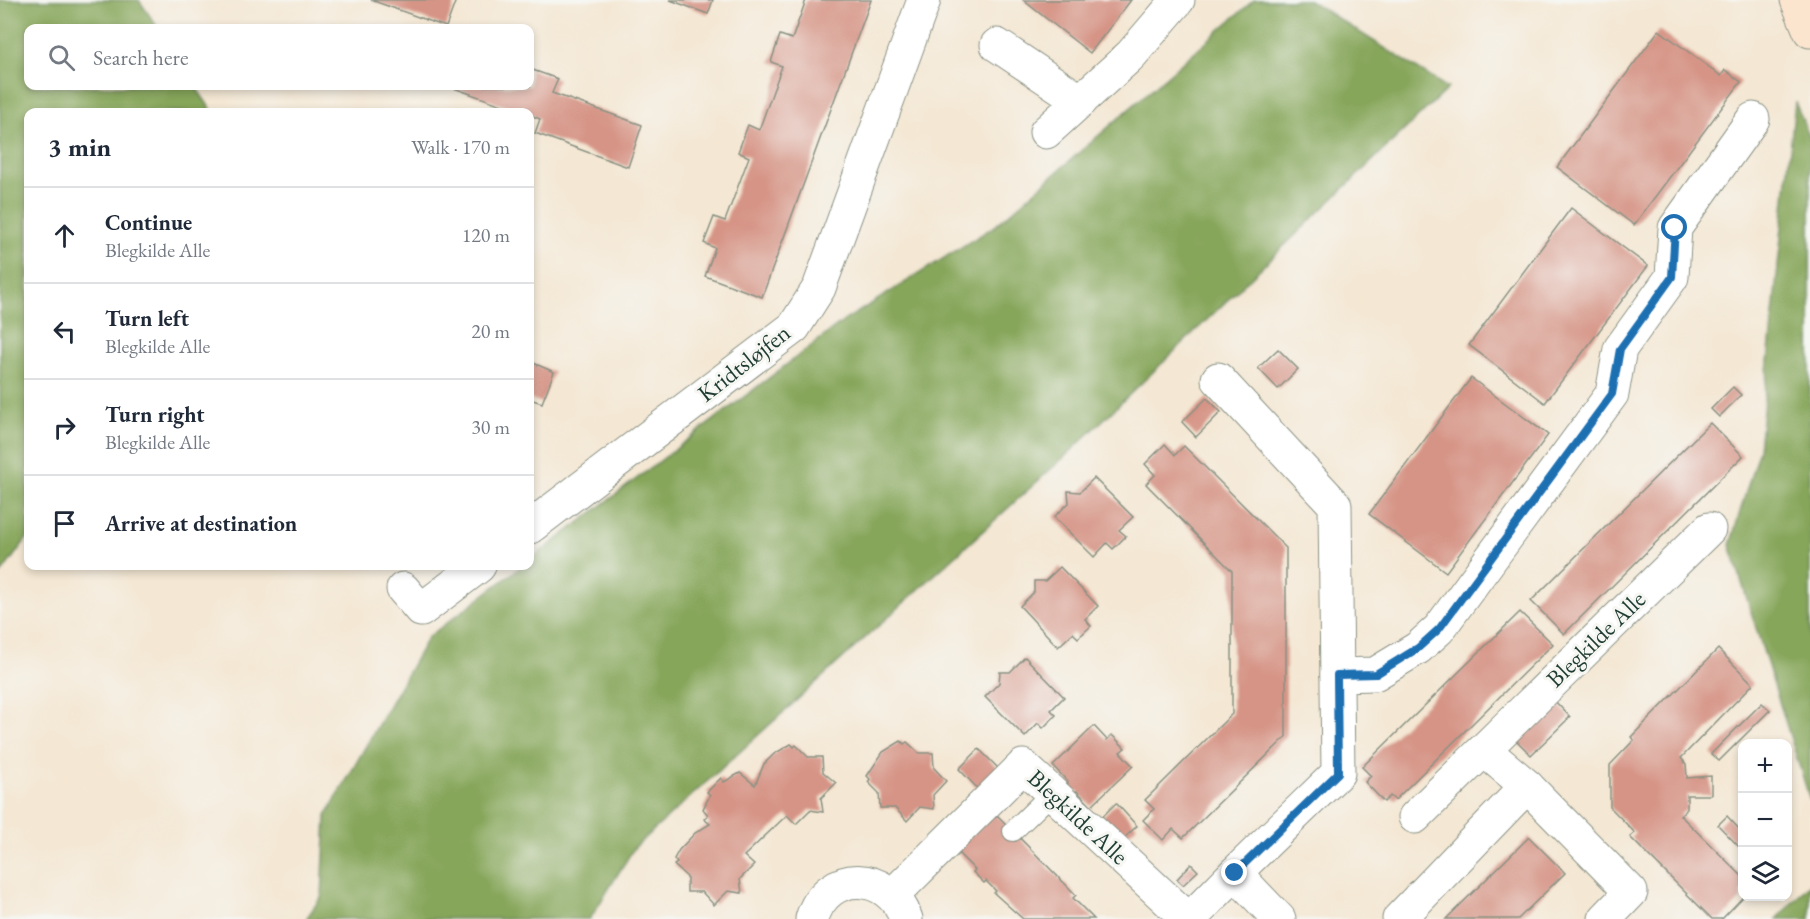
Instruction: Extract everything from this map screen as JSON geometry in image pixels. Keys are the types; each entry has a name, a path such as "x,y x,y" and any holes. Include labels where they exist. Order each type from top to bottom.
{"street":[{"name":"Kridtsløjfen","path":"534,524 794,327 819,288 924,0"},
{"path":"1046,132 1131,55 1178,0"},
{"path":"1797,0 1810,31"},
{"path":"998,45 1081,100"},
{"path":"1337,675 1376,674 1418,648 1439,629 1565,462 1612,394 1620,349 1672,277 1675,228 1753,119"},
{"name":"Blegkilde Alle","path":"812,919 819,902 831,890 846,883 863,881 880,885 900,907 1023,766 1189,919 1338,773 1335,505 1218,379"},
{"name":"Blegkilde Alle","path":"1415,817 1709,528"},
{"path":"404,589 421,610 474,570"},
{"path":"1484,750 1527,786 1631,892 1605,919"},
{"path":"1399,919 1527,786"},
{"path":"1235,873 1279,919"}],"lane":[{"path":"1013,831 1052,793"}],"green space":[{"path":"0,0 139,0 155,24 24,24 24,90 198,90 210,108 24,108 24,542 0,575"},
{"path":"1254,0 1309,0 1448,88 1072,450 634,848 590,919 306,919 322,896 326,816 428,637 517,570 534,570 534,557 845,320 995,226"},
{"path":"1795,102 1810,138 1810,800 1730,545 1759,449"},
{"path":"1810,884 1810,919 1777,919"}],"building":[{"path":"371,0 456,0 447,24 438,24"},
{"path":"670,0 713,0 708,14"},
{"path":"806,0 871,0 762,297 705,276 715,248 704,243 714,217 725,221 749,157 738,152 748,125 759,130 782,66 771,62 780,35 792,39"},
{"path":"1023,0 1131,0 1090,53"},
{"path":"1659,30 1721,76 1725,70 1741,82 1634,225 1557,167"},
{"path":"534,70 558,79 552,93 642,125 628,167 535,133 540,119 534,117 534,108 511,108 459,90 534,90"},
{"path":"1571,208 1648,266 1545,403 1469,345"},
{"path":"1278,349 1298,369 1278,389 1258,368"},
{"path":"534,363 554,372 542,403 534,400"},
{"path":"1471,378 1548,435 1446,572 1369,514"},
{"path":"1733,387 1741,395 1719,417 1711,409"},
{"path":"1207,398 1221,412 1196,437 1182,422"},
{"path":"1710,423 1743,456 1564,634 1531,601"},
{"path":"1165,444 1175,455 1184,446 1286,548 1286,737 1183,838 1173,829 1163,840 1143,820 1154,809 1145,800 1232,714 1232,571 1146,484 1155,475 1145,464"},
{"path":"1094,478 1133,517 1119,530 1126,536 1113,549 1107,543 1094,557 1054,517 1069,503 1068,491 1080,492"},
{"path":"1060,567 1098,606 1085,619 1091,626 1078,638 1073,633 1058,647 1020,606 1034,592 1034,581 1045,581"},
{"path":"1520,612 1553,644 1395,800 1390,796 1384,802 1365,782 1371,776 1362,767"},
{"path":"1718,649 1753,684 1681,758 1686,764 1687,778 1711,776 1711,795 1687,795 1687,809 1680,815 1738,872 1739,901 1722,919 1712,919 1630,837 1635,833 1610,807 1610,765 1634,740 1631,737"},
{"path":"1025,657 1064,697 1051,710 1056,715 1043,728 1038,723 1025,737 985,697 999,683 1000,672 1010,672"},
{"path":"1553,699 1570,717 1531,755 1514,738"},
{"path":"1762,703 1770,710 1741,739 1738,739 1738,742 1719,761 1711,754"},
{"path":"1094,726 1107,740 1112,735 1125,748 1120,752 1133,766 1091,806 1077,791 1067,792 1068,782 1053,766"},
{"path":"901,741 904,744 907,742 919,753 933,753 934,768 946,781 933,795 934,809 920,807 907,821 895,808 880,808 879,793 868,782 870,779 867,776 883,752"},
{"path":"791,744 794,747 796,745 808,757 822,757 823,772 836,783 821,798 823,812 810,810 796,824 787,815 744,856 754,865 740,879 742,893 728,891 714,905 702,892 687,892 687,877 674,865 677,863 674,859 695,833 710,824 704,819 708,815 703,809 710,795 707,792 721,778 724,782 740,773 755,785 764,764 774,754"},
{"path":"979,749 999,769 978,789 959,769"},
{"path":"1116,803 1137,826 1123,839 1102,817"},
{"path":"994,812 1076,895 1073,898 1094,919 1023,919 994,893 996,891 986,881 984,883 973,872 975,870 955,850"},
{"path":"1727,816 1738,828 1738,846 1718,825"},
{"path":"1529,837 1565,873 1518,919 1446,919"},
{"path":"1191,864 1198,871 1183,885 1177,879"}],"route":[{"path":"1235,873 1338,773 1337,675 1376,674 1418,648 1439,629 1572,453 1612,394 1620,349 1672,277 1675,228"}]}
